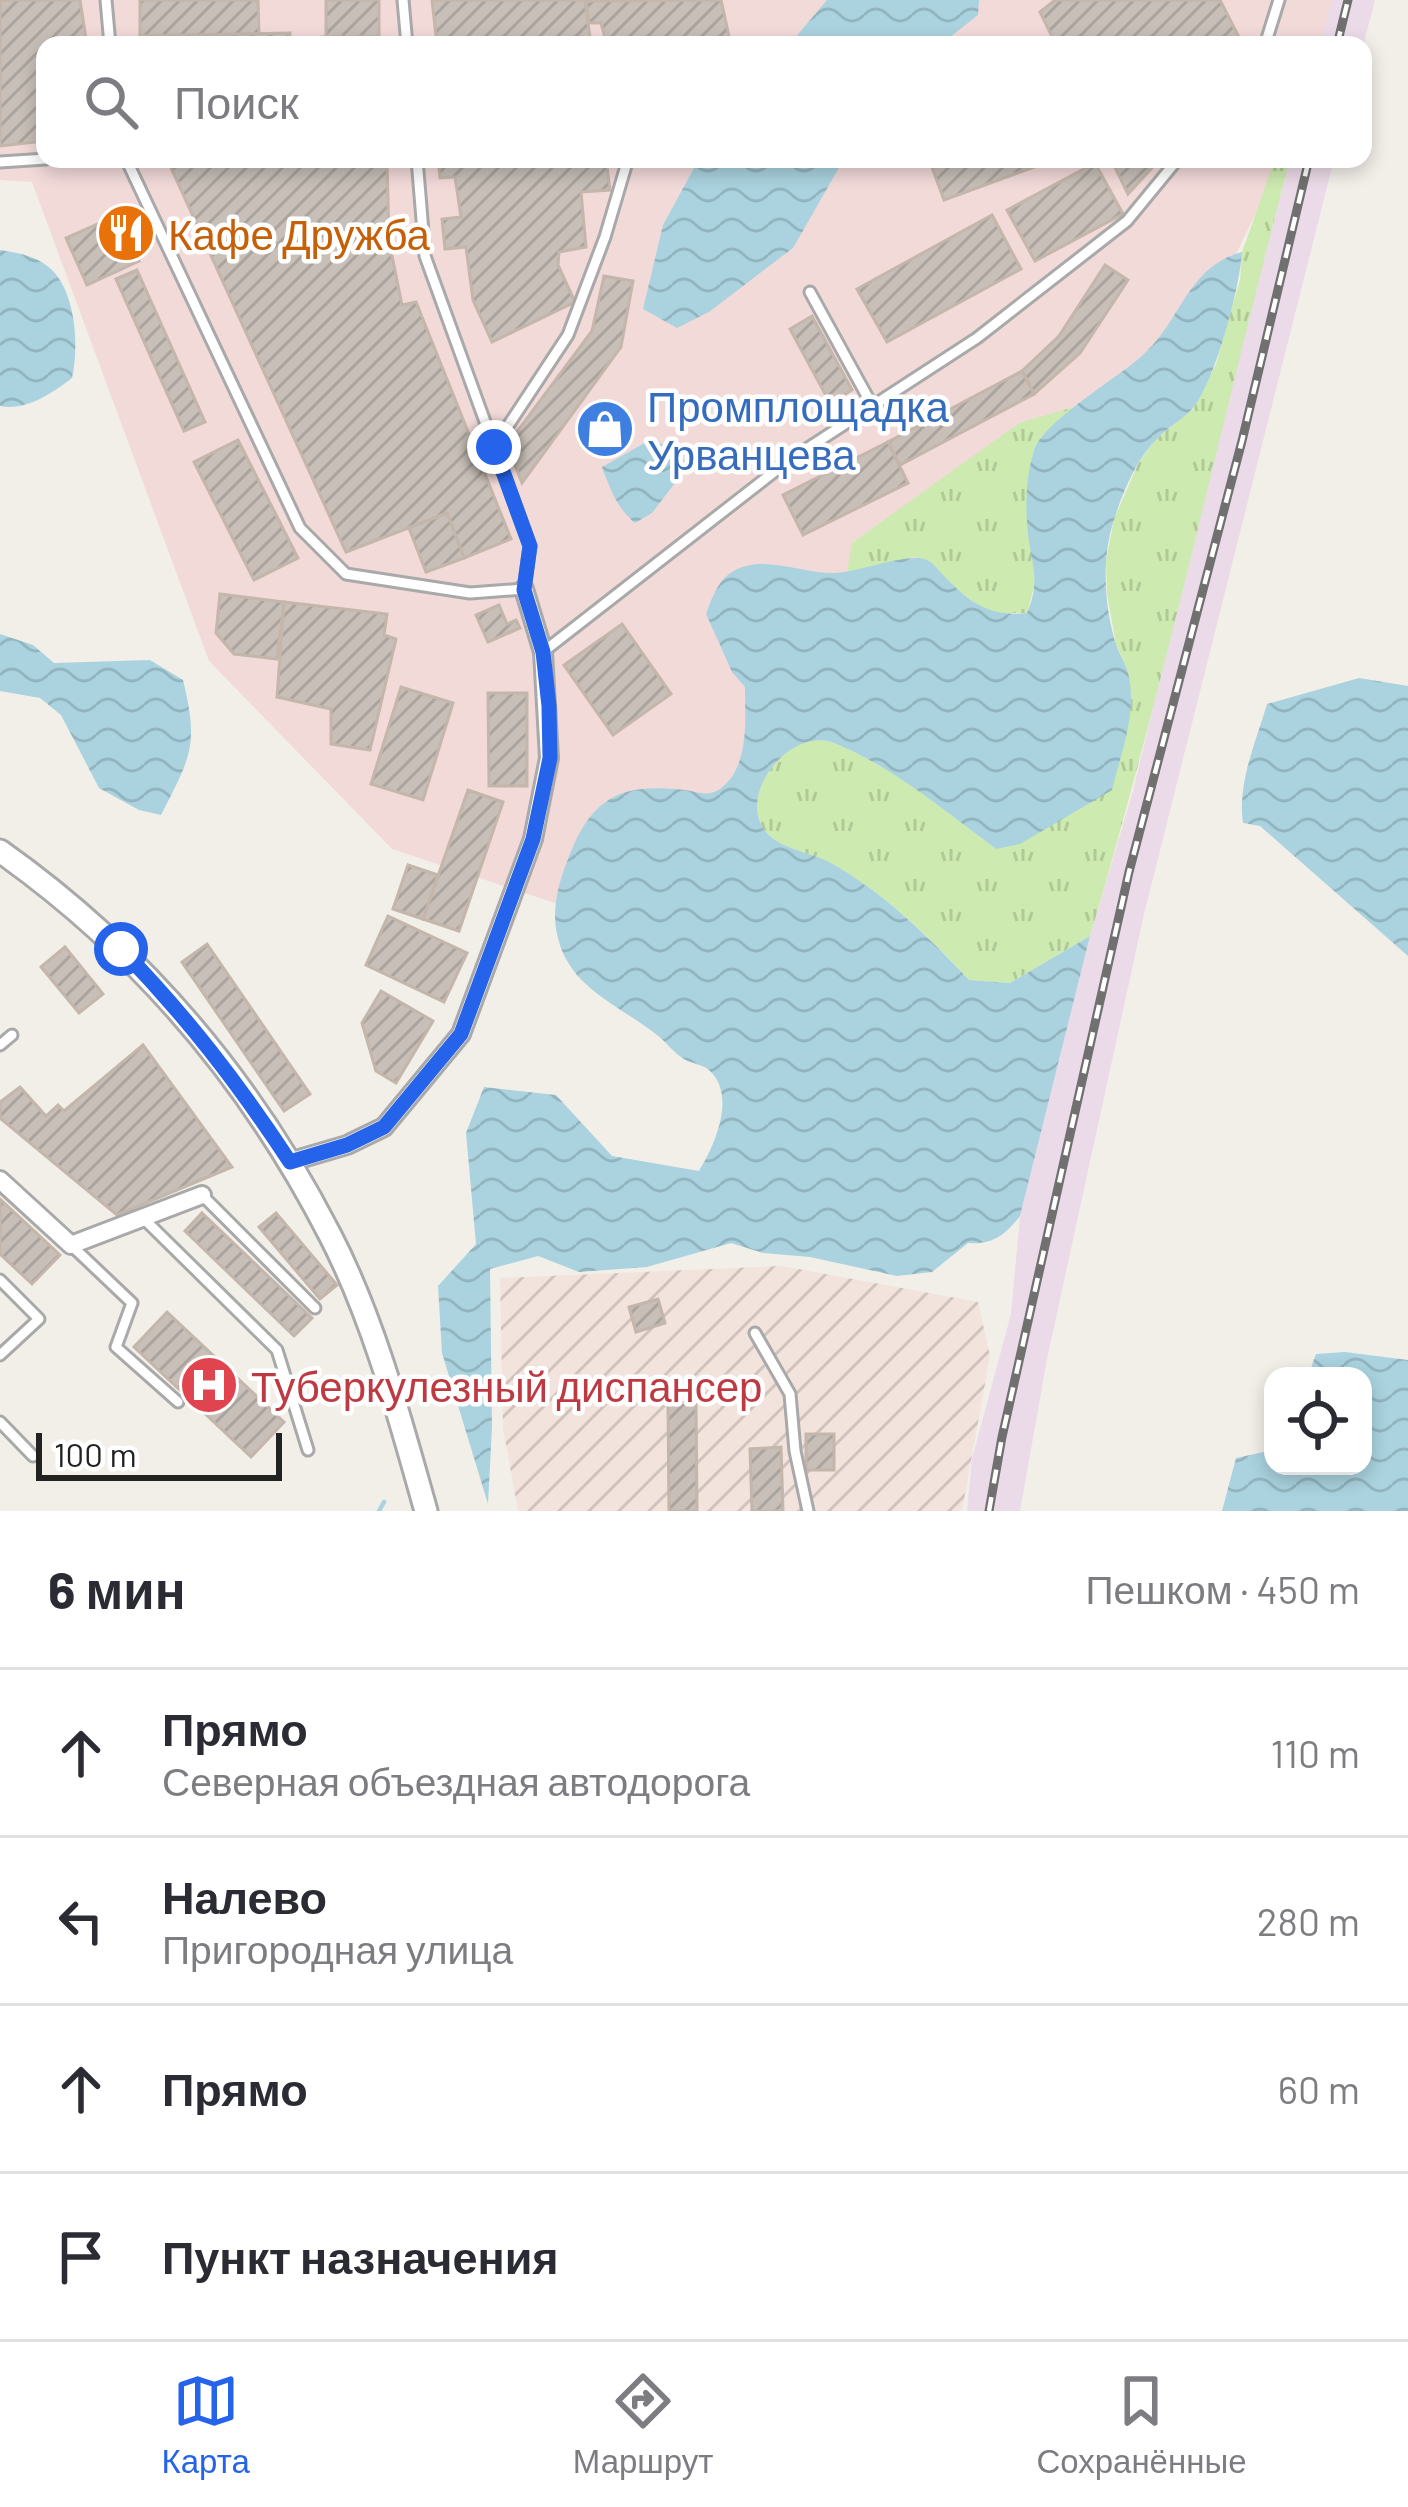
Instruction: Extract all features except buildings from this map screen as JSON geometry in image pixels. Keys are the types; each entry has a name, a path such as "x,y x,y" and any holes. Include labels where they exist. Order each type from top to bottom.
{"street":[{"path":"290,1162 347,1145 384,1127 461,1034 533,839 550,758 543,652 524,590"},
{"path":"0,851 72,905 186,1016 290,1162 332,1238 360,1307 426,1511"},
{"path":"0,1180 71,1245 202,1195"}],"lane":[{"path":"106,0 109,36"},
{"path":"403,0 406,36"},
{"path":"1268,36 1279,0"},
{"path":"0,162 36,160"},
{"path":"130,168 300,528 346,574 470,593 524,590 530,546 425,256 418,168"},
{"path":"494,447 568,335 625,168"},
{"path":"543,652 788,461 977,338 1127,221 1171,168"},
{"path":"810,292 873,407"},
{"path":"0,1045 12,1035"},
{"path":"202,1195 315,1308"},
{"path":"141,1216 277,1350 308,1450"},
{"path":"71,1245 132,1303 116,1348 178,1402"},
{"path":"0,1280 39,1319 0,1355"},
{"path":"755,1333 790,1394 795,1451 808,1511"},
{"path":"0,1422 33,1456"}],"shaded area":[{"name":"Промплощадка Урванцева","path":"0,0 1338,0 1328,36 36,36 36,168 1278,168 1200,329 734,816 591,915 392,849 209,661 32,182 0,180"},
{"path":"1332,0 1375,0 1366,36 1322,36"},
{"path":"1288,168 1332,168 1144,914 1047,1359 1020,1511 967,1511 972,1459 1011,1314 1020,1216 1090,936 1133,791"},
{"path":"782,1266 978,1302 990,1356 962,1511 518,1511 503,1428 500,1278"}],"green space":[{"path":"1272,168 1288,168 1169,646 1090,936 1010,983 969,980 867,886 770,836 760,821 761,786 784,755 800,745 817,740 834,743 898,777 996,849 1128,673 1116,644 1107,594 1106,561 1114,519 1138,464 1155,440 1193,409 1216,364 1240,280 1242,252"},
{"path":"1074,407 1035,446 1029,539 1037,576 1027,613 989,613 928,560 913,557 847,573 852,543 1019,423"}],"water":[{"path":"827,0 979,0 978,15 951,36 797,36"},
{"path":"694,168 839,168 793,248 709,312 677,328 643,309 663,225"},
{"path":"0,250 34,258 52,270 71,307 75,337 72,378 38,400 10,407 0,406"},
{"path":"1242,252 1231,310 1201,396 1143,456 1110,535 1107,600 1131,687 1127,732 1112,790 1020,844 996,849 898,777 834,743 817,740 800,745 770,769 761,786 760,821 770,836 829,862 867,886 969,980 1010,983 1090,936 1020,1216 998,1237 968,1243 932,1272 897,1276 731,1243 647,1267 579,1272 538,1256 490,1269 488,1504 442,1353 438,1286 476,1244 466,1133 484,1087 556,1095 612,1156 699,1171 720,1120 722,1093 717,1080 583,982 563,953 555,913 570,854 600,806 613,797 645,789 711,793 730,780 737,768 744,742 745,687 732,672 706,614 718,587 729,574 754,564 837,573 919,558 930,561 983,607 1027,613 1034,578 1027,484 1040,439 1143,355 1209,270"},
{"path":"650,440 672,447 688,466 652,513 635,523 619,504 602,467"},
{"path":"0,634 33,645 54,663 150,660 183,680 191,721 189,750 161,815 139,810 99,788 61,715 40,698 0,691"},
{"path":"1359,678 1408,686 1408,956 1260,826 1243,823 1245,778 1267,704"},
{"path":"1345,1352 1408,1360 1408,1511 1222,1511 1236,1458 1264,1452 1264,1475 1372,1475 1372,1367 1311,1367 1316,1354"}],"waterway":[{"path":"379,1511 384,1502"}],"railway":[{"path":"1339,36 1348,0"},
{"path":"989,1511 1129,872 1242,441 1307,168"}],"place":[{"name":"Кафе Дружба","path":"126,233"},
{"name":"Промплощадка Урванцева","path":"605,429"},
{"name":"Туберкулезный диспансер","path":"209,1385"}],"route":[{"path":"121,949 186,1016 290,1162 347,1145 384,1127 461,1034 533,839 550,758 543,652 524,590 530,546 494,447"}]}
